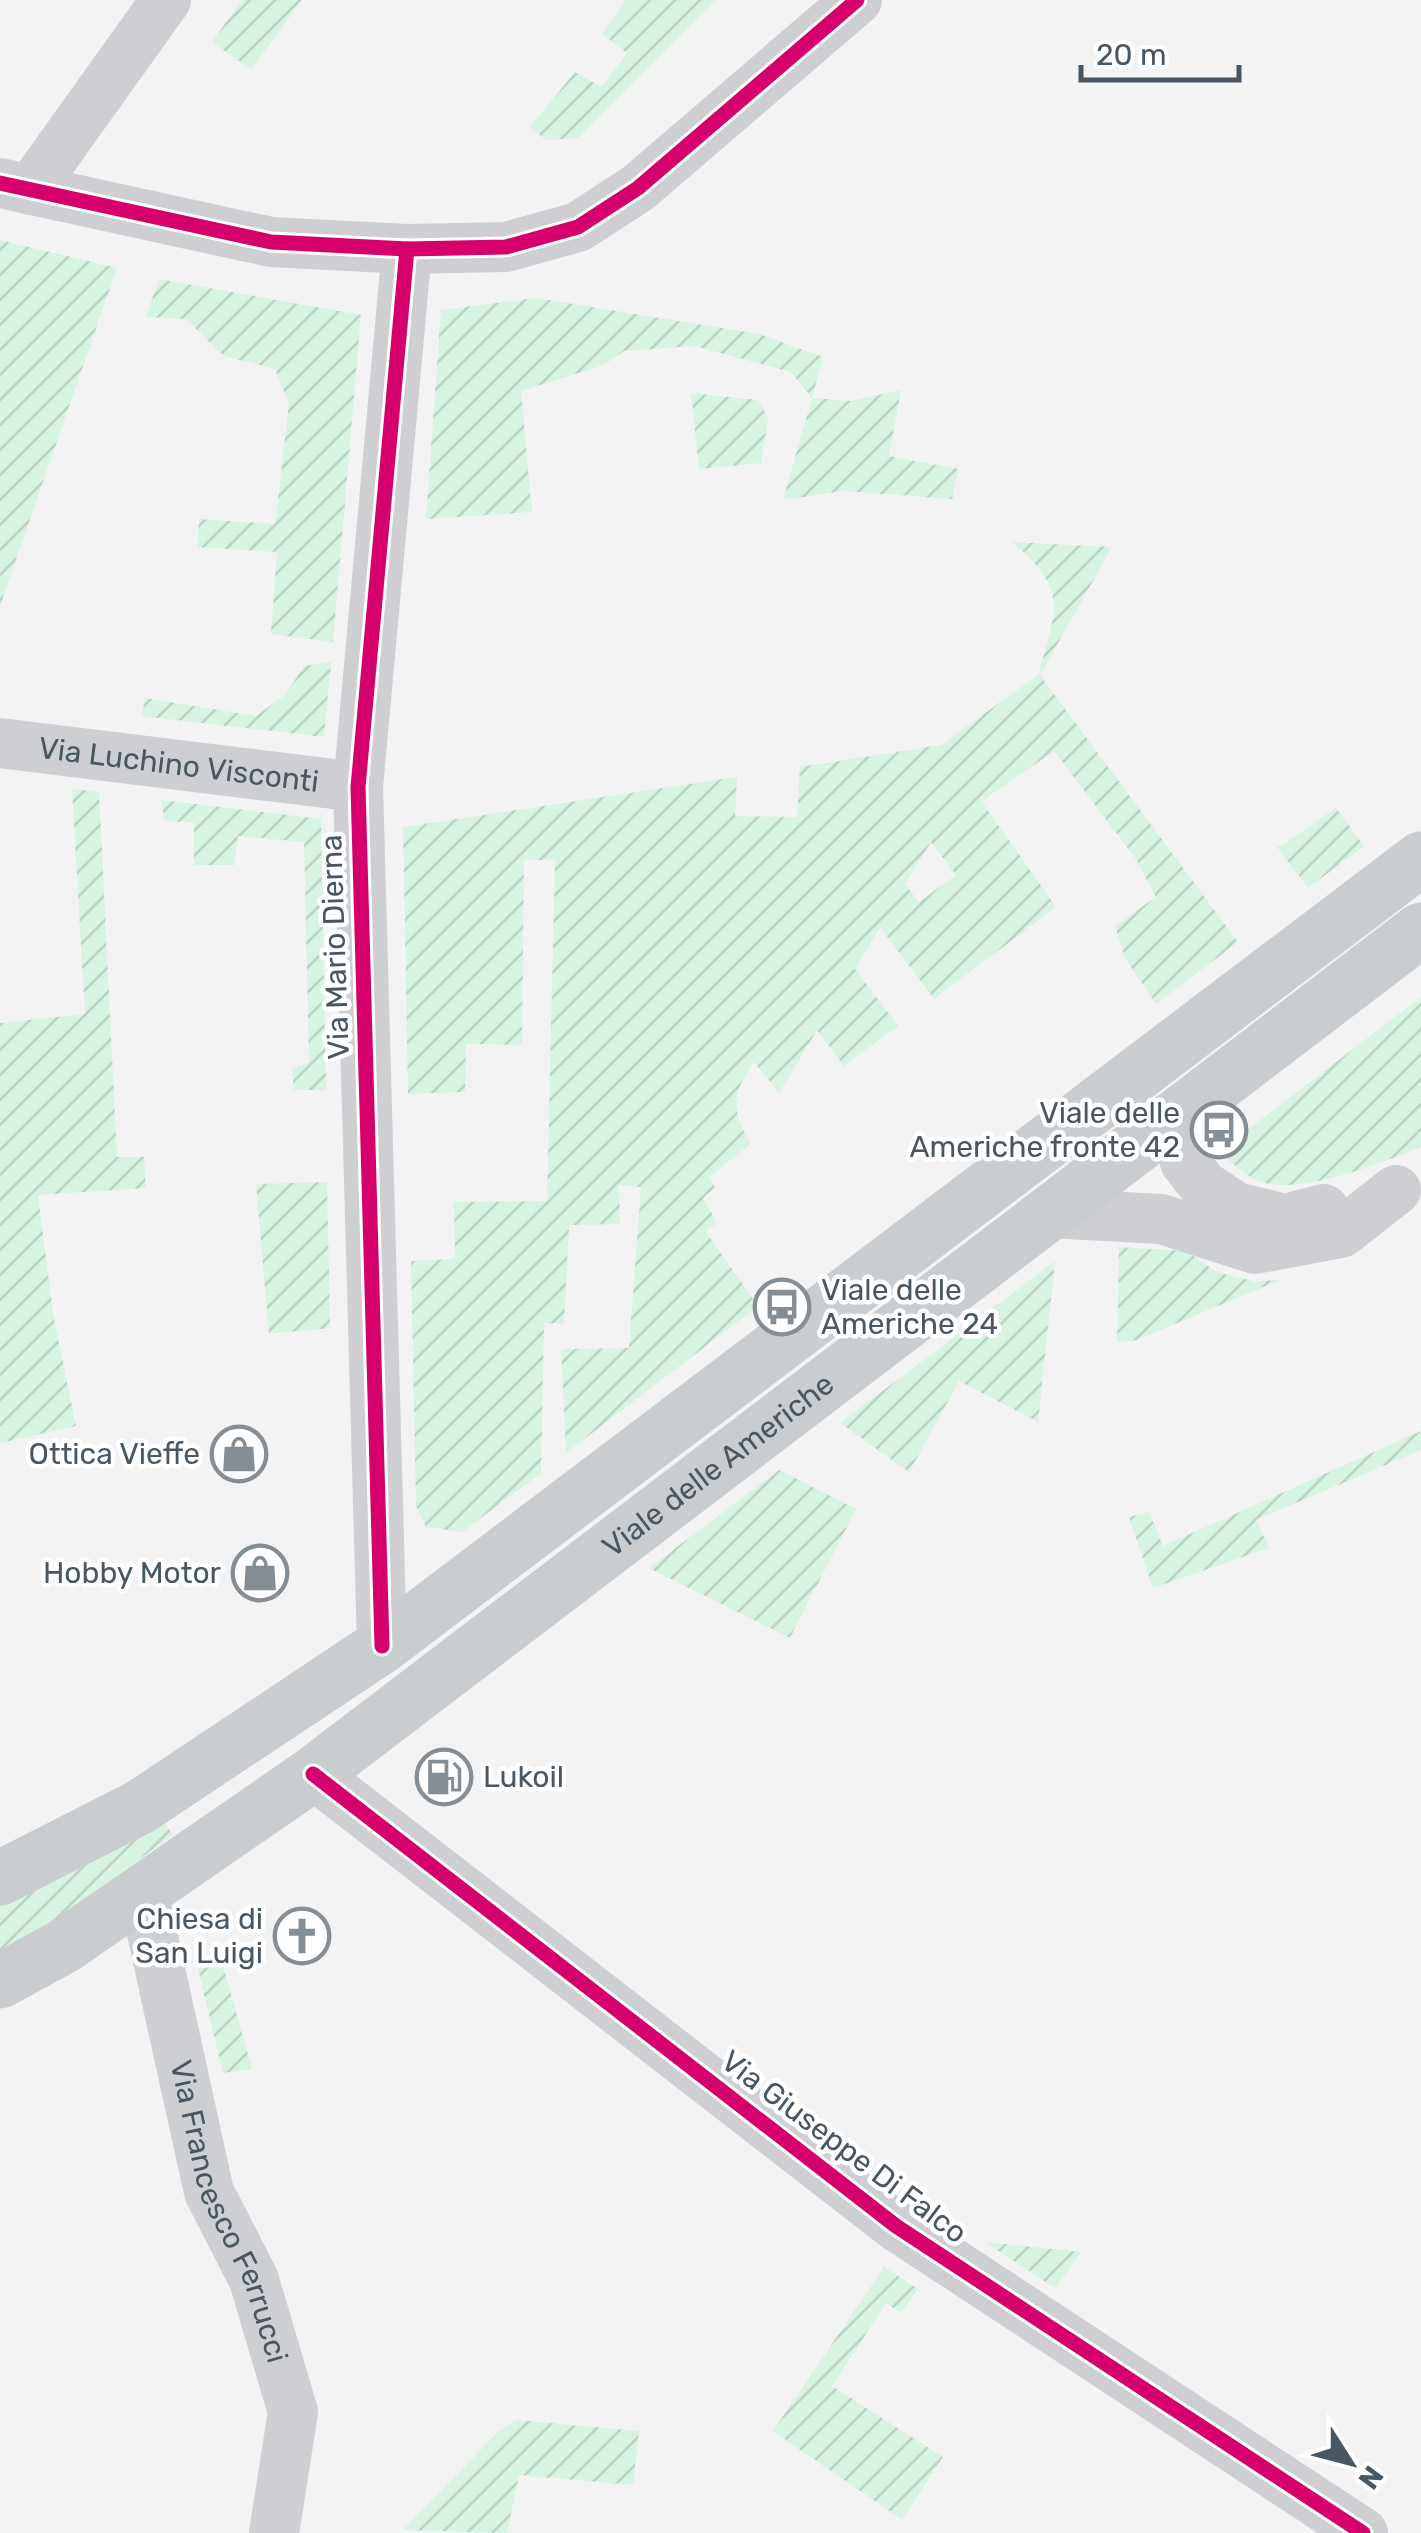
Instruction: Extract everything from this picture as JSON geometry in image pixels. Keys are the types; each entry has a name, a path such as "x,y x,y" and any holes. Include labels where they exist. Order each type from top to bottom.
{"main road":[{"name":"Viale delle Americhe","path":"0,1878 140,1807 382,1646 1421,859"},
{"name":"Viale delle Americhe","path":"0,1981 64,1946 314,1774 1421,930"}],"street":[{"path":"166,0 15,187 271,242 406,250 506,248 578,228 638,188 858,0"},
{"name":"Via Mario Dierna","path":"382,1646 358,787 406,250"},
{"name":"Via Luchino Visconti","path":"0,742 358,787"},
{"path":"1174,1116 1185,1162 1204,1184 1236,1207 1285,1219 1409,1187"},
{"path":"1048,1213 1161,1218 1254,1249 1341,1233 1409,1187"},
{"name":"Via Giuseppe Di Falco","path":"314,1774 896,2226 1364,2533"},
{"name":"Via Francesco Ferrucci","path":"142,1892 209,2192 254,2280 293,2412 274,2533"}],"green space":[{"path":"242,0 302,0 251,69 212,42"},
{"path":"626,0 715,0 578,138 546,140 530,127 575,72 601,87 627,53 602,34"},
{"path":"0,240 117,268 0,606"},
{"path":"159,279 361,315 333,642 271,634 277,552 197,547 199,519 275,524 289,404 275,369 224,356 186,319 146,317"},
{"path":"536,298 759,334 823,357 812,398 791,372 695,346 624,351 604,365 521,391 532,512 426,519 441,310"},
{"path":"901,390 889,456 959,469 952,499 843,491 783,500 812,398 851,401"},
{"path":"691,393 758,400 768,418 761,463 699,469"},
{"path":"1012,542 1112,547 1040,675 1238,942 1156,1004 1125,958 1115,926 1156,897 1136,859 1054,751 989,796 982,802 1056,907 934,999 880,927 855,969 898,1026 844,1066 817,1030 779,1093 754,1062 741,1084 737,1112 751,1144 710,1176 715,1188 703,1198 717,1222 706,1232 758,1306 566,1453 561,1349 629,1348 641,1187 619,1185 620,1224 569,1225 564,1324 544,1323 541,1473 462,1532 426,1527 416,1506 411,1261 455,1259 454,1202 547,1201 555,860 524,860 522,1045 466,1044 465,1092 408,1094 403,827 737,777 735,816 797,817 800,767 941,745 1039,674 1054,601 1051,588 1031,559","holes":["931,842 956,875 919,902 905,884"]},
{"path":"331,662 324,737 142,716 145,698 256,716 285,695 304,666"},
{"path":"72,789 99,792 117,1157 144,1157 146,1188 38,1195 53,1313 76,1426 0,1443 0,1023 85,1014"},
{"path":"162,800 321,819 326,1090 294,1090 292,1068 309,1063 304,842 238,836 234,865 194,865 194,823 164,820"},
{"path":"1336,808 1364,846 1308,888 1278,848"},
{"path":"1421,997 1421,1147 1339,1176 1294,1185 1256,1180 1219,1152"},
{"path":"327,1182 330,1328 269,1334 256,1184"},
{"path":"1119,1247 1186,1251 1217,1272 1257,1282 1282,1279 1137,1340 1117,1342"},
{"path":"1055,1261 1038,1422 959,1381 909,1472 840,1423"},
{"path":"1421,1431 1421,1450 1256,1520 1269,1548 1153,1588 1129,1517 1149,1512 1163,1546"},
{"path":"779,1470 856,1509 790,1638 649,1568"},
{"path":"165,1823 173,1835 41,1930 0,1953 0,1904"},
{"path":"220,1955 252,2069 223,2073 196,1961"},
{"path":"985,2242 1081,2252 1055,2288"},
{"path":"884,2267 918,2289 901,2313 886,2303 832,2386 943,2457 902,2520 773,2431"},
{"path":"516,2420 639,2431 633,2485 519,2475 507,2533 403,2530 498,2432"}],"cycle path":[{"path":"0,183 271,242 407,249 506,247 578,227 638,188 857,0"},
{"path":"382,1646 358,787 407,249"},
{"path":"313,1774 896,2226 1363,2533"}],"place":[{"name":"Viale delle Americhe fronte 42","path":"1219,1130"},
{"name":"Viale delle Americhe 24","path":"782,1307"},
{"name":"Ottica Vieffe","path":"239,1454"},
{"name":"Hobby Motor","path":"260,1573"},
{"name":"Lukoil","path":"444,1777"},
{"name":"Chiesa di San Luigi","path":"302,1936"}]}
